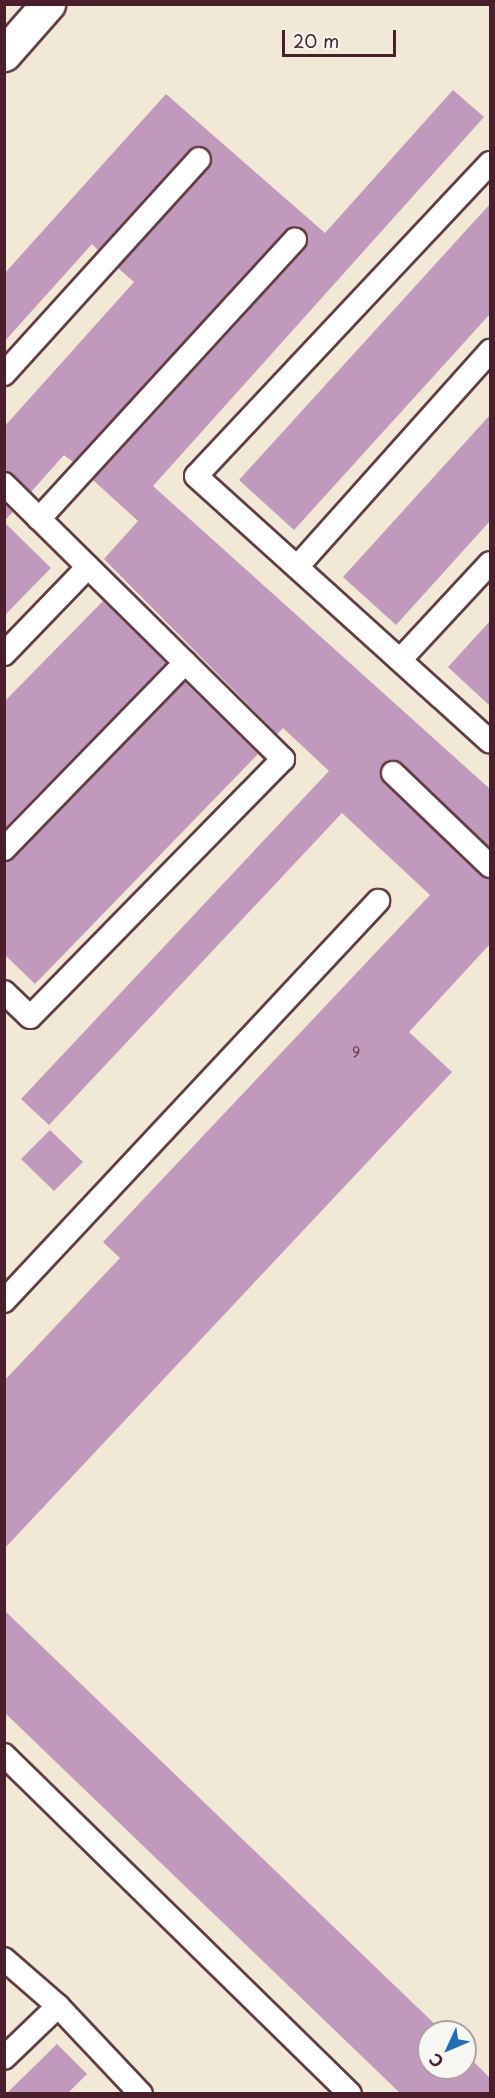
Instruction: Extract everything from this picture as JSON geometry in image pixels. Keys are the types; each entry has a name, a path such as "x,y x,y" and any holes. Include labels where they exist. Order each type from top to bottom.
{"street":[{"path":"4,54 48,4"}],"lane":[{"path":"4,374 200,159"},
{"path":"490,164 196,476 490,742"},
{"path":"39,519 295,240"},
{"path":"297,567 490,351"},
{"path":"4,484 283,759 30,1017 4,992"},
{"path":"400,660 490,563"},
{"path":"4,654 88,567"},
{"path":"4,849 185,663"},
{"path":"393,773 490,866"},
{"path":"4,1301 378,901"},
{"path":"4,1755 350,2094"},
{"path":"4,1959 58,2006 141,2094"},
{"path":"4,2058 58,2006"}],"building":[{"path":"453,90 484,117 153,486 490,789 490,848 402,763 389,760 380,770 384,783 481,876 490,879 490,944 409,1032 452,1072 4,1549 4,1381 120,1258 103,1242 430,895 342,813 49,1125 21,1099 329,771 283,728 277,734 104,559 138,521 93,480 305,249 308,242 304,231 297,227 285,231 73,462 64,455 31,492 4,471 4,427 134,282 118,268 209,168 212,154 201,146 189,150 98,250 92,244 4,342 4,274 166,94 325,233"},
{"path":"490,204 490,314 294,530 239,480"},
{"path":"490,415 490,521 396,625 343,577"},
{"path":"4,503 13,512 4,521"},
{"path":"4,522 51,568 4,616"},
{"path":"103,601 166,663 4,829 4,702"},
{"path":"490,621 490,706 448,667"},
{"path":"185,682 258,754 35,984 4,954 4,862 14,858"},
{"path":"50,1130 83,1162 54,1191 21,1159"},
{"path":"4,1610 431,2020 417,2020 417,2080 477,2080 477,2065 490,2078 490,2094 401,2094 4,1712"},
{"path":"57,2044 87,2074 67,2094 6,2094"}]}
